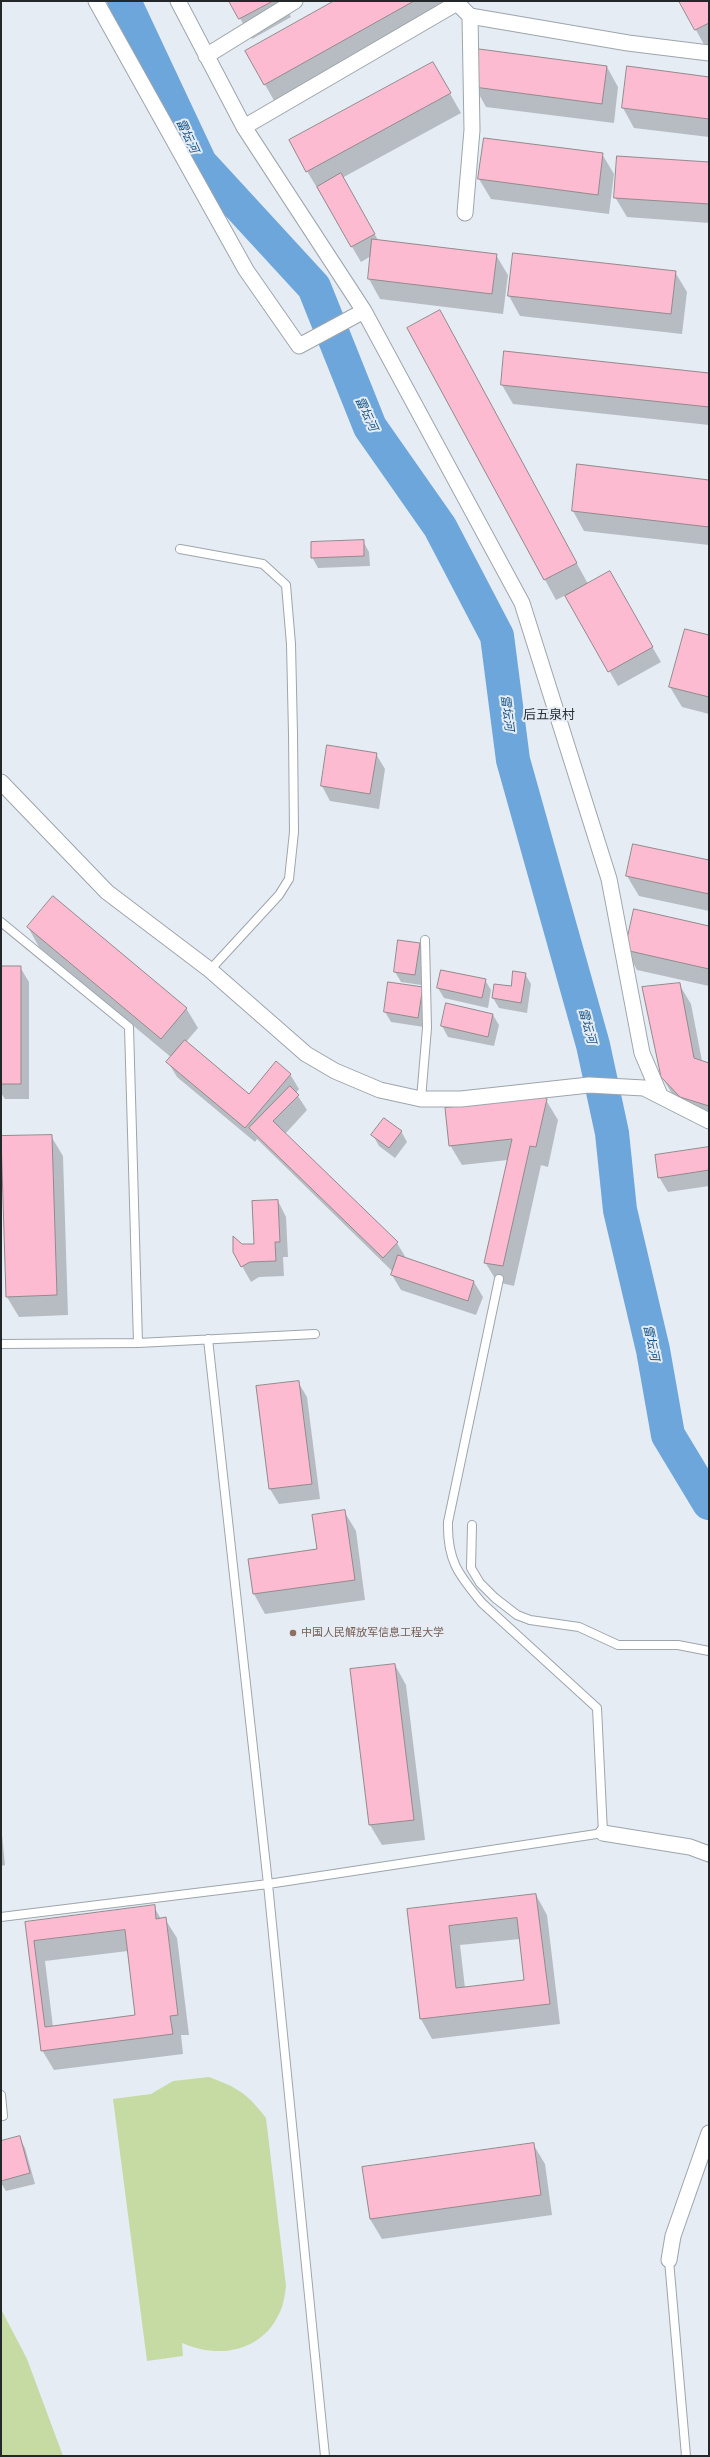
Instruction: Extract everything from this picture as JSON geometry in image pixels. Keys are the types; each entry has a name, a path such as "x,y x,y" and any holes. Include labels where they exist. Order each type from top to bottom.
{"street":[{"path":"96,1 246,270 299,346 364,311"},
{"path":"178,1 244,126 364,311 522,603 609,879 642,1053 660,1095"},
{"path":"206,56 295,1"},
{"path":"244,126 457,3 470,16 628,43 709,53"},
{"path":"465,214 472,130 470,16"},
{"path":"1,782 107,892 210,970 306,1054 359,1082 399,1095 421,1099 461,1099 589,1085 644,1088 709,1121"},
{"path":"603,1833 690,1847 709,1854"},
{"path":"669,2260 673,2236 709,2133"}],"lane":[{"path":"180,549 263,564 286,585 291,644 294,832 289,879 279,896 210,970"},
{"path":"1,922 129,1027 138,1343"},
{"path":"421,1099 427,1028 425,940"},
{"path":"1,1917 268,1884 603,1833 597,1708 482,1602 466,1584 453,1561 448,1544 448,1522 499,1279"},
{"path":"1,1344 138,1343 315,1334"},
{"path":"208,1339 268,1884 325,2456"},
{"path":"472,1525 471,1568 480,1583 495,1598 517,1615 530,1620 579,1627 618,1645 678,1645 709,1651"},
{"path":"1,2095 4,2116"},
{"path":"669,2260 686,2456"}],"green space":[{"path":"209,2077 241,2092 266,2118 286,2286 282,2307 275,2322 265,2334 254,2342 241,2348 227,2351 212,2351 182,2343 183,2356 147,2361 113,2099 151,2094 173,2081"},
{"path":"1,2309 27,2359 63,2456 1,2456"}],"building":[{"path":"229,1 273,1 239,19"},
{"path":"334,1 414,1 264,85 245,51"},
{"path":"679,1 709,1 709,23 695,30"},
{"path":"479,49 607,66 602,104 474,87"},
{"path":"433,62 451,93 306,172 289,140"},
{"path":"627,66 709,77 709,119 622,108"},
{"path":"484,138 603,153 598,195 478,179"},
{"path":"617,156 709,162 709,204 614,198"},
{"path":"341,173 375,234 351,247 317,187"},
{"path":"372,239 497,254 492,294 368,279"},
{"path":"513,253 676,271 671,314 508,296"},
{"path":"440,310 577,563 544,580 407,328"},
{"path":"504,351 709,373 709,407 501,385"},
{"path":"577,464 709,480 709,527 572,511"},
{"path":"364,540 364,556 311,558 311,542"},
{"path":"610,571 653,647 608,672 565,596"},
{"path":"685,629 709,635 709,697 669,687"},
{"path":"327,745 377,753 370,794 321,786"},
{"path":"633,844 709,860 709,894 626,876"},
{"path":"53,896 187,1008 161,1039 27,927"},
{"path":"634,909 709,926 709,969 625,950"},
{"path":"398,940 420,943 415,975 394,972"},
{"path":"1,966 21,966 21,1084 1,1084"},
{"path":"441,970 486,979 482,998 437,988"},
{"path":"513,971 526,973 521,1003 492,998 494,984 511,986"},
{"path":"388,982 423,987 418,1018 384,1012"},
{"path":"680,983 694,1058 709,1063 709,1106 680,1097 661,1077 642,987"},
{"path":"446,1003 493,1014 488,1037 441,1026"},
{"path":"185,1040 249,1094 276,1061 291,1074 245,1128 166,1062"},
{"path":"290,1086 299,1095 273,1121 398,1242 383,1258 249,1128"},
{"path":"544,1097 547,1099 536,1147 530,1146 503,1266 484,1263 512,1139 449,1146 445,1108"},
{"path":"384,1118 402,1131 389,1148 371,1135"},
{"path":"52,1135 57,1295 6,1297 1,1136"},
{"path":"709,1147 709,1170 658,1178 655,1155"},
{"path":"278,1200 280,1242 275,1242 276,1261 250,1262 241,1267 233,1252 233,1236 242,1244 254,1244 252,1201"},
{"path":"398,1255 474,1281 468,1301 391,1275"},
{"path":"299,1381 312,1484 269,1489 256,1386"},
{"path":"345,1510 355,1580 253,1594 248,1559 317,1549 312,1515"},
{"path":"395,1664 414,1820 369,1825 350,1669"},
{"path":"536,1894 550,2004 420,2019 407,1909","holes":["517,1918 524,1980 456,1988 449,1926"]},
{"path":"155,1905 156,1919 166,1917 178,2015 170,2016 173,2034 41,2051 25,1922","holes":["125,1930 135,2015 45,2027 34,1941"]},
{"path":"20,2136 30,2173 1,2181 1,2141"},
{"path":"534,2143 541,2195 370,2219 362,2167"}],"waterway":[{"name":"雷坛河","path":"124,1 200,163 314,287 370,427 440,527 497,636 513,760 593,1045 612,1133 620,1210 653,1350 668,1435 709,1503"}],"place":[{"name":"中国人民解放军信息工程大学","path":"293,1633"}],"district":[{"name":"后五泉村","path":"549,715"}]}
